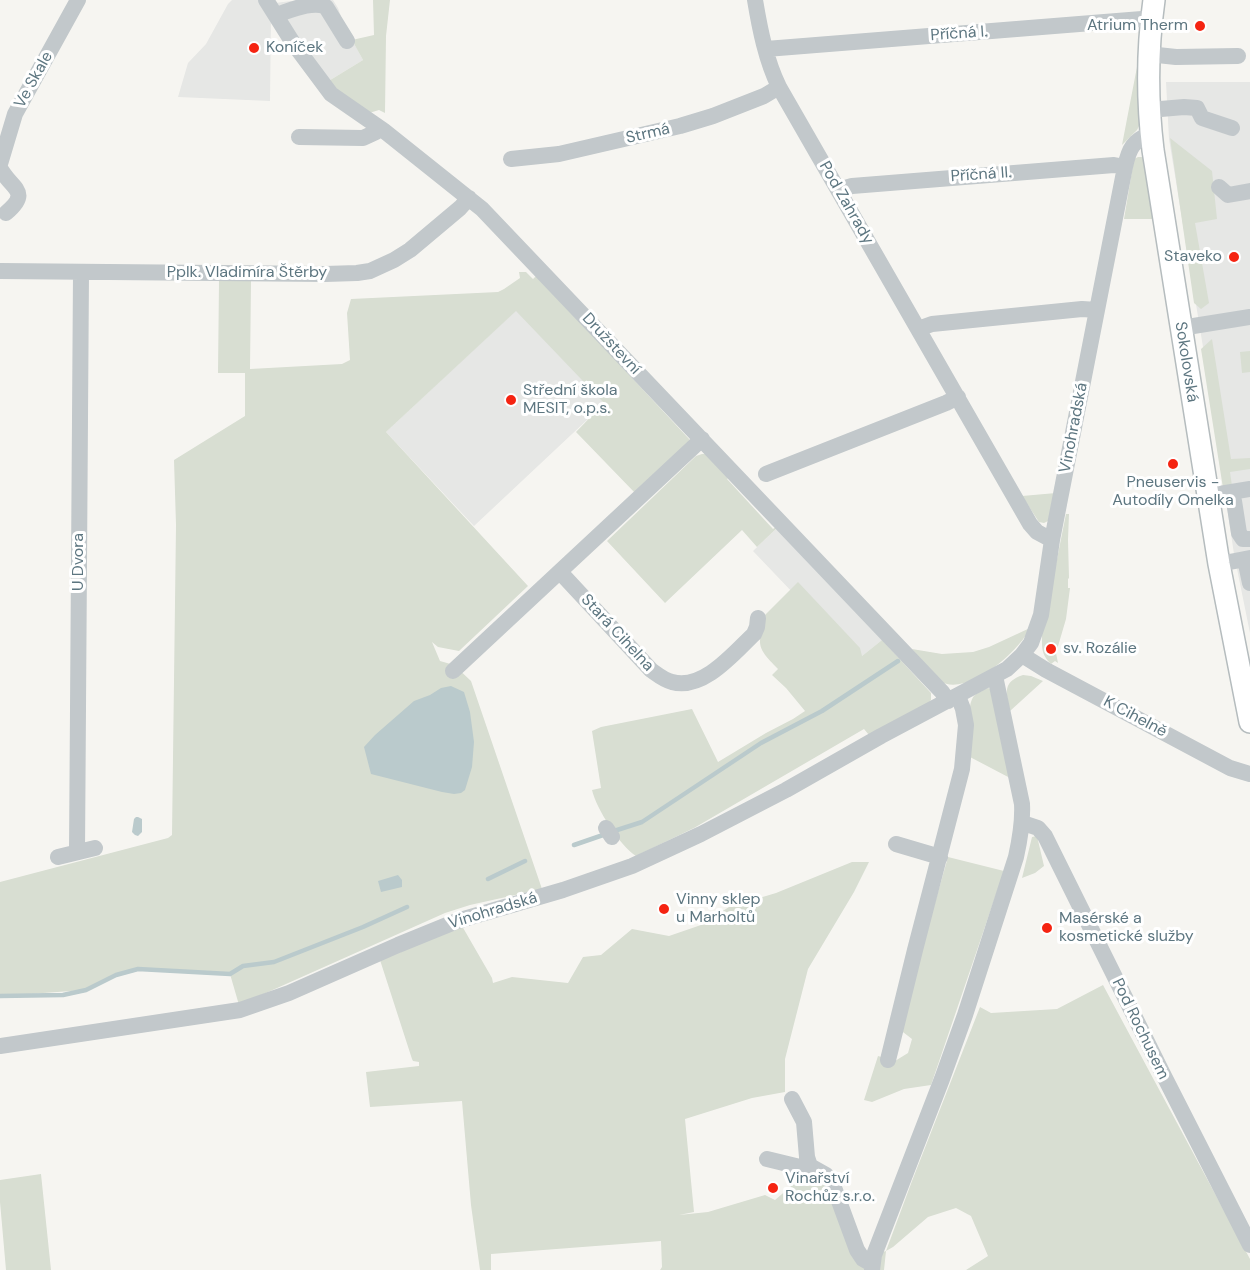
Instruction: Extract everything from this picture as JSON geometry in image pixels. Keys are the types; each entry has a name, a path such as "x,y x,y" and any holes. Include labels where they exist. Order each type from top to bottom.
{"main road":[{"name":"Sokolovská","path":"1152,10 1148,54 1151,133 1207,496 1250,722"}],"street":[{"name":"Ve Skale","path":"6,213 17,203 19,195 0,166 15,114 78,0"},
{"name":"Družstevní","path":"266,0 293,43 331,94 381,129 482,209 942,692 953,698"},
{"name":"Pod Zahrady","path":"755,0 773,75 779,87 1030,525 1037,532 1052,540"},
{"path":"276,15 312,3 321,4 326,7 347,41"},
{"name":"Příčná I.","path":"766,49 1142,19 1152,10"},
{"path":"1148,54 1176,57 1238,56"},
{"name":"Strmá","path":"511,159 559,154 680,126 764,96 779,87"},
{"path":"1149,111 1184,107 1197,108 1202,118 1232,128"},
{"path":"299,137 363,138 381,129"},
{"name":"Vinohradská","path":"0,1046 240,1010 266,1002 457,921 563,890 632,866 701,834 786,790 1007,669 1022,655 1035,635 1041,615 1052,540 1097,310 1120,166 1130,148 1140,138 1151,133"},
{"name":"Příčná II.","path":"838,190 852,186 1120,166"},
{"path":"1219,187 1228,195 1250,191"},
{"name":"Pplk. Vladimíra Štěrby","path":"0,271 325,274 370,271 410,250 469,198"},
{"name":"U Dvora","path":"77,852 81,273"},
{"path":"918,329 932,324 1085,309 1097,310"},
{"path":"1181,328 1250,317"},
{"path":"766,474 958,397"},
{"path":"453,671 702,440"},
{"path":"1207,496 1250,489"},
{"path":"1234,501 1239,533 1243,539 1250,539"},
{"path":"1219,564 1247,559 1250,583"},
{"name":"Stará Cihelna","path":"560,572 651,670 671,682 687,684 711,673 754,634 758,618"},
{"name":"K Cihelně","path":"1022,655 1230,768 1250,774"},
{"path":"872,1267 874,1255 965,1015 1016,857 1023,823 1022,804 995,676"},
{"path":"888,1060 954,806 963,761 966,725 963,709 953,698"},
{"name":"Pod Rochusem","path":"1023,823 1038,828 1045,836 1250,1245"},
{"path":"896,844 940,857"},
{"path":"58,857 95,848"},
{"path":"792,1099 804,1122 810,1166"},
{"path":"767,1159 800,1167 810,1166 826,1175 832,1182 857,1250 872,1267"}],"shaded area":[{"path":"232,0 263,0 275,3 333,0 363,60 327,82 271,15 270,101 178,97 188,63 206,44"},
{"path":"373,0 390,0 386,36 385,113 379,110 366,114 327,82 363,60 352,40 374,35"},
{"path":"1141,46 1140,124 1122,145"},
{"path":"1166,82 1250,82 1250,633 1234,554 1169,139"},
{"path":"1170,138 1212,171 1217,219 1195,223 1209,303 1201,309 1194,303"},
{"path":"1142,157 1146,163 1153,219 1124,219 1134,159"},
{"path":"519,272 526,272 533,279 539,273 690,440 636,494 576,432 604,403 516,311 386,432 528,586 459,651 438,647 432,642 440,661 454,665 471,681 542,889 445,913 239,1005 230,974 138,969 116,975 86,990 0,996 0,882 168,838 172,835 176,525 174,460 245,416 245,373 218,373 219,281 251,281 250,369 342,364 350,360 347,313 351,299 498,292 520,278"},
{"path":"533,279 604,404 474,526 386,432 516,310"},
{"path":"1212,339 1231,459 1250,458 1250,469 1230,472 1232,486 1223,488 1201,349"},
{"path":"1250,351 1250,372 1242,373 1240,352"},
{"path":"710,454 730,476 727,479 773,529 778,527 757,547 742,530 665,603 607,541 696,456"},
{"path":"1056,493 1048,521 1044,523 1039,522 1022,496"},
{"path":"1066,514 1069,514 1068,588 1070,588 1066,619 1056,653 1058,663 1055,661 1051,664 1045,657 1042,634"},
{"path":"778,527 882,640 857,660 753,551"},
{"path":"798,582 860,648 862,656 882,640 931,693 931,700 925,706 869,735 864,729 694,828 636,856 616,835 594,798 592,790 601,788 592,731 601,727 692,709 718,762 805,711 772,675 778,669 766,656 760,644 764,616"},
{"path":"1030,628 1015,648 991,670 964,683 951,685 940,681 912,649 942,654 973,652"},
{"path":"1023,675 1043,681 1010,711 1007,689 1012,681"},
{"path":"451,686 464,692 470,712 474,742 472,767 465,790 454,794 442,792 371,774 364,747 414,701 441,688"},
{"path":"988,688 991,689 1010,778 970,757 970,706 975,695"},
{"path":"136,817 142,819 142,832 138,836 132,832"},
{"path":"1037,836 1044,866 1035,873 1022,878 1032,837"},
{"path":"948,857 1004,871 931,1085 904,1089 872,1102 864,1100 878,1056 895,1061 908,1053 912,1039 899,1029"},
{"path":"852,862 869,862 854,892 808,969 785,1059 785,1092 752,1098 685,1119 694,1212 679,1215 708,1212 765,1195 775,1200 796,1182 806,1177 840,1189 864,1258 886,1251 884,1270 660,1270 662,1267 661,1241 491,1254 491,1270 480,1270 471,1205 462,1101 370,1107 366,1072 419,1066 419,1062 412,1059 380,960 462,926 493,983 512,977 568,983 583,957 601,955 632,929 669,936 701,925 729,907 776,893"},
{"path":"398,875 402,880 402,887 381,892 378,881"},
{"path":"1103,985 1250,1259 1250,1270 966,1270 988,1256 971,1216 956,1208 928,1217 886,1251 980,1007 991,1013 1057,1009"},
{"path":"41,1174 51,1270 6,1270 0,1180"}],"waterway":[{"path":"614,831 642,822 761,743 822,711 898,661"},
{"path":"574,845 606,834"},
{"path":"488,879 525,861"},
{"path":"0,996 63,995 86,990 116,975 138,969 230,974 243,966 274,962 407,907"}],"place":[{"name":"Atrium Therm","path":"1200,26"},
{"name":"Koníček","path":"254,48"},
{"name":"Staveko","path":"1234,257"},
{"name":"Střední škola MESIT, o.p.s.","path":"511,400"},
{"name":"Pneuservis - Autodíly Omelka","path":"1173,464"},
{"name":"sv. Rozálie","path":"1051,649"},
{"name":"Vinny sklep u Marholtů","path":"664,909"},
{"name":"Masérské a kosmetické služby","path":"1047,928"},
{"name":"Vinařství Rochůz s.r.o.","path":"773,1188"}]}
